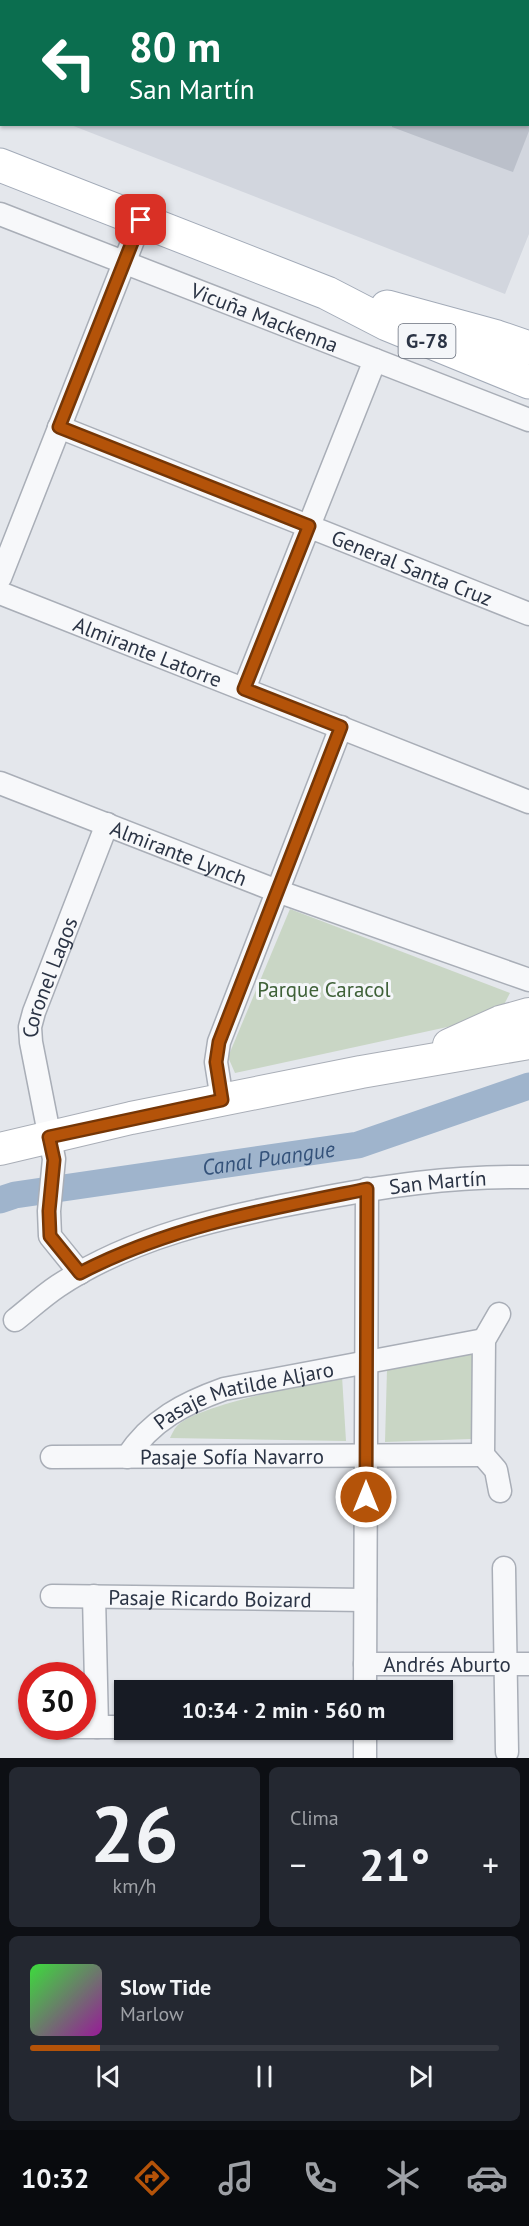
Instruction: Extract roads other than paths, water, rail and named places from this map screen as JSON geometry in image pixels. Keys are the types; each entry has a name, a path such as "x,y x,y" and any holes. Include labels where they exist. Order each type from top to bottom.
{"main road":[{"name":"Vicuña Mackenna","path":"0,165 327,293 387,324 529,382"},
{"name":"Vicuña Mackenna","path":"327,293 414,313 529,348"},
{"path":"0,1149 51,1148 222,1100 401,1065 526,1021"}],"street":[{"name":"Vicuña Mackenna","path":"0,214 529,420"},
{"path":"0,578 8,534 59,427 141,220"},
{"path":"244,689 375,360"},
{"name":"General Santa Cruz","path":"59,427 529,614"},
{"name":"Almirante Latorre","path":"0,592 529,802"},
{"path":"222,1100 216,1062 219,1042 341,727"},
{"name":"Almirante Lynch","path":"0,783 277,891 529,980"},
{"name":"Coronel Lagos","path":"74,1265 50,1236 51,1148 30,1034 31,1019 107,824"},
{"name":"San Martín","path":"15,1320 57,1287 74,1265 124,1252 187,1228 261,1210 367,1189 431,1180 529,1177"},
{"path":"365,1680 367,1189"},
{"path":"499,1314 484,1340 483,1455 495,1470 500,1491"},
{"name":"Pasaje Matilde Aljaro","path":"127,1456 157,1422 199,1398 250,1382 484,1340"},
{"name":"Pasaje Sofía Navarro","path":"52,1457 483,1455"},
{"path":"504,1568 507,1752"},
{"name":"Pasaje Ricardo Boizard","path":"52,1596 365,1600"},
{"path":"94,1596 97,1727 114,1728"},
{"name":"Andrés Aburto","path":"365,1664 529,1664"},
{"path":"365,1740 365,1758"}],"waterway":[{"name":"Canal Puangue","path":"0,1200 15,1195 358,1145 529,1086"}],"park label":[{"name":"Parque Caracol","path":"324,989"}]}
